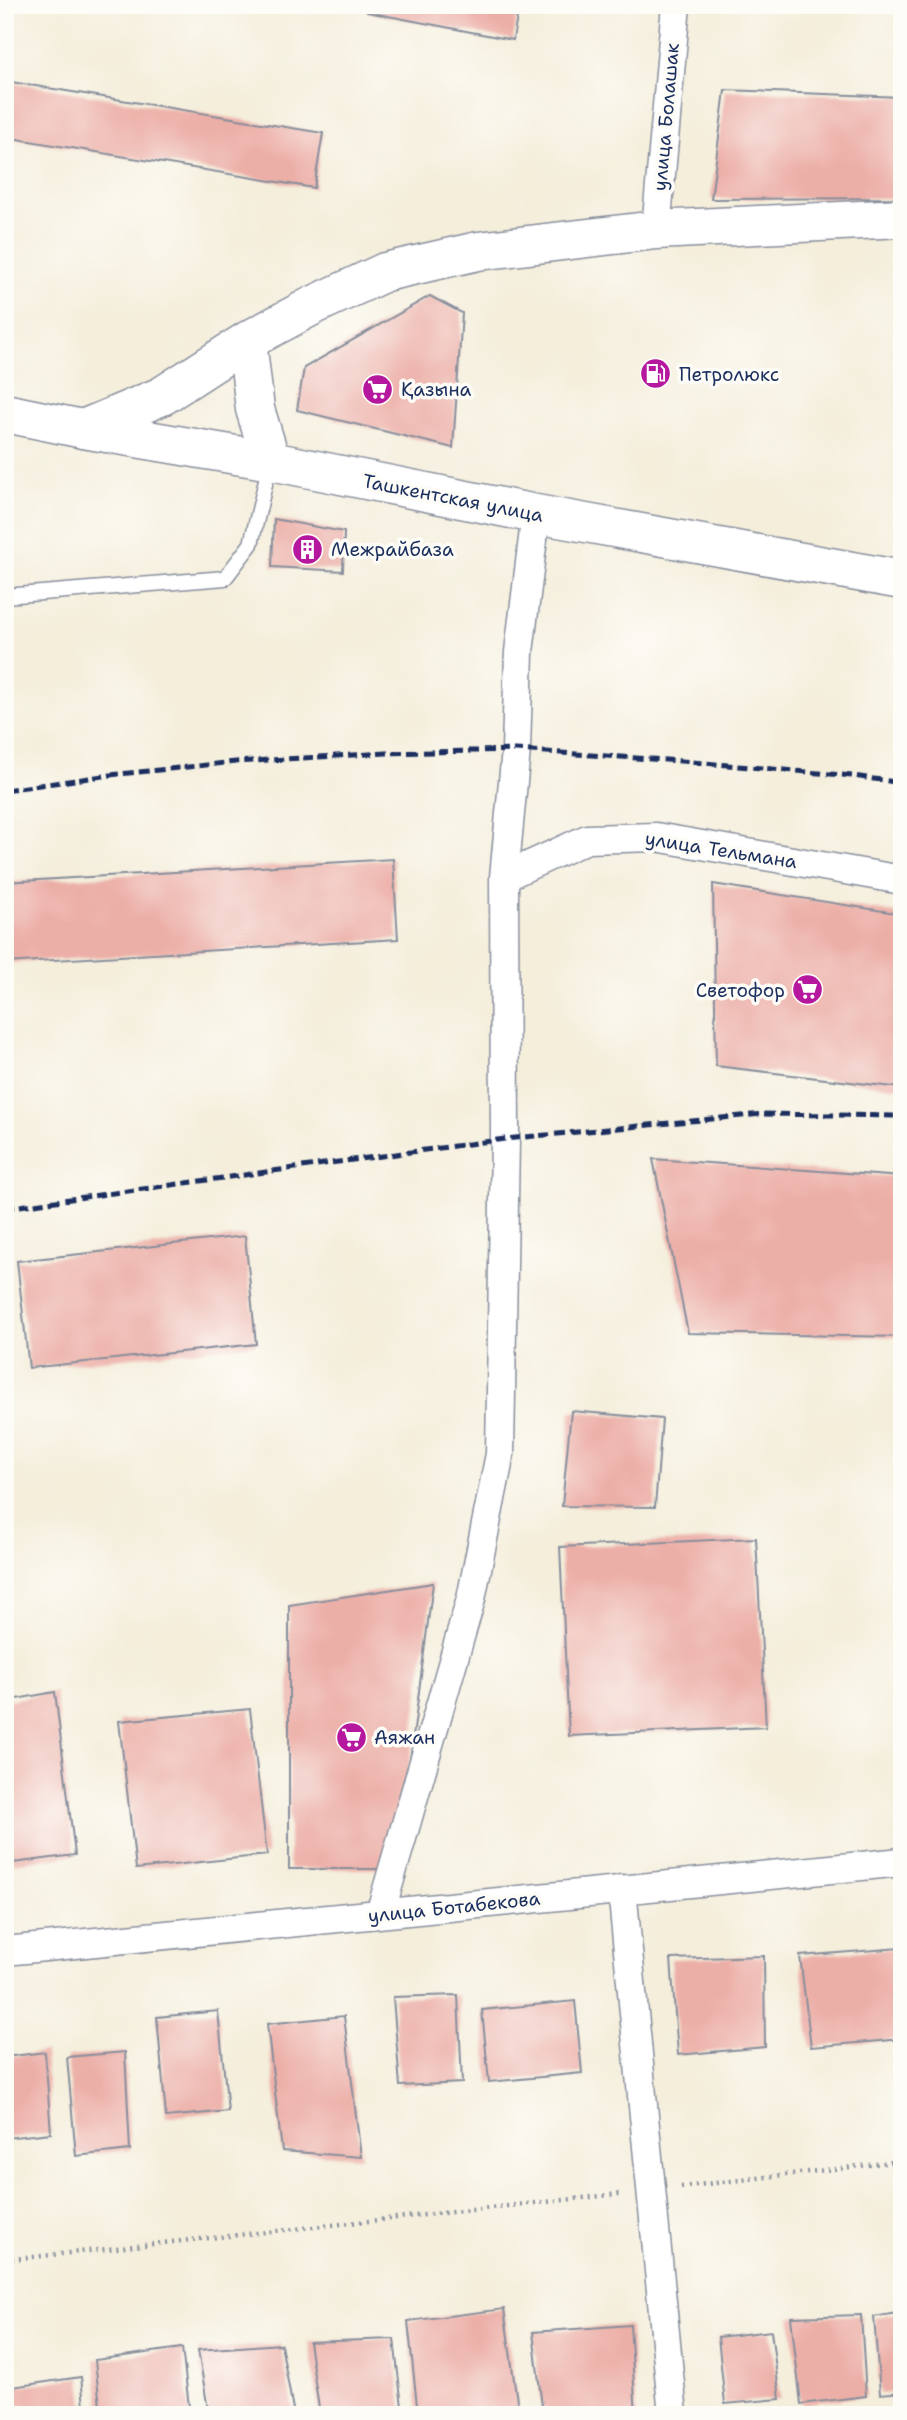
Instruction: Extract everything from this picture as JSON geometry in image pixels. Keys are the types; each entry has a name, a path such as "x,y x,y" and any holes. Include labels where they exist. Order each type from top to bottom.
{"main road":[{"path":"83,429 162,396 247,341 312,306 385,272 478,251 656,230 902,218"},
{"path":"247,341 255,409 271,461"},
{"name":"Ташкентская улица","path":"5,413 902,580"}],"street":[{"name":"улица Болашак","path":"656,230 677,5"},
{"path":"380,1914 471,1599 500,1454 505,1139 504,877 516,750 519,652 537,514"},
{"name":"улица Тельмана","path":"504,877 587,839 656,837 902,880"},
{"name":"улица Ботабекова","path":"5,1951 902,1861"},
{"path":"622,1889 673,2415"}],"lane":[{"path":"5,596 225,578 251,544 271,461"}],"path":[{"path":"5,2260 902,2161"}],"building":[{"path":"368,5 519,5 513,40 367,12"},
{"path":"5,81 323,133 314,188 5,137"},
{"path":"725,90 902,97 902,198 711,199"},
{"name":"Қазына","path":"430,296 462,313 453,448 297,410 304,368"},
{"name":"Межрайбаза","path":"274,519 344,532 343,571 272,567"},
{"path":"393,859 398,939 5,963 5,882"},
{"name":"Светофор","path":"713,884 902,914 902,1088 716,1066"},
{"path":"653,1159 902,1177 902,1337 688,1333"},
{"path":"245,1236 256,1344 29,1368 17,1261"},
{"path":"571,1411 662,1419 655,1507 562,1506"},
{"path":"756,1538 766,1727 569,1736 560,1547"},
{"name":"Аяжан","path":"433,1583 396,1869 289,1869 289,1605"},
{"path":"55,1692 75,1855 5,1864 5,1701"},
{"path":"250,1709 267,1855 136,1869 119,1721"},
{"path":"900,1948 902,2039 811,2047 800,1956"},
{"path":"764,1956 765,2047 678,2055 671,1959"},
{"path":"458,1995 462,2083 400,2086 393,1997"},
{"path":"575,2001 582,2073 489,2082 482,2010"},
{"path":"218,2011 228,2111 166,2117 157,2017"},
{"path":"344,2016 361,2157 282,2151 267,2024"},
{"path":"45,2052 51,2133 5,2138 5,2057"},
{"path":"125,2052 130,2150 76,2156 67,2057"},
{"path":"504,2309 519,2415 418,2415 408,2321"},
{"path":"902,2312 902,2392 880,2394 874,2317"},
{"path":"861,2315 866,2396 801,2404 791,2317"},
{"path":"630,2325 636,2415 543,2415 533,2332"},
{"path":"771,2331 780,2399 725,2404 718,2337"},
{"path":"394,2339 403,2415 320,2415 309,2342"},
{"path":"281,2344 294,2415 209,2415 198,2350"},
{"path":"182,2348 190,2415 101,2415 95,2360"},
{"path":"81,2377 85,2415 5,2415 5,2388"}],"railway":[{"path":"5,790 110,775 236,762 386,753 516,750 681,761 853,776 902,783"},
{"path":"5,1208 505,1139 763,1114 902,1116"}],"place":[{"name":"Петролюкс","path":"656,374"},
{"name":"Қазына","path":"378,389"},
{"name":"Межрайбаза","path":"308,549"},
{"name":"Светофор","path":"808,990"},
{"name":"Аяжан","path":"351,1737"}]}
